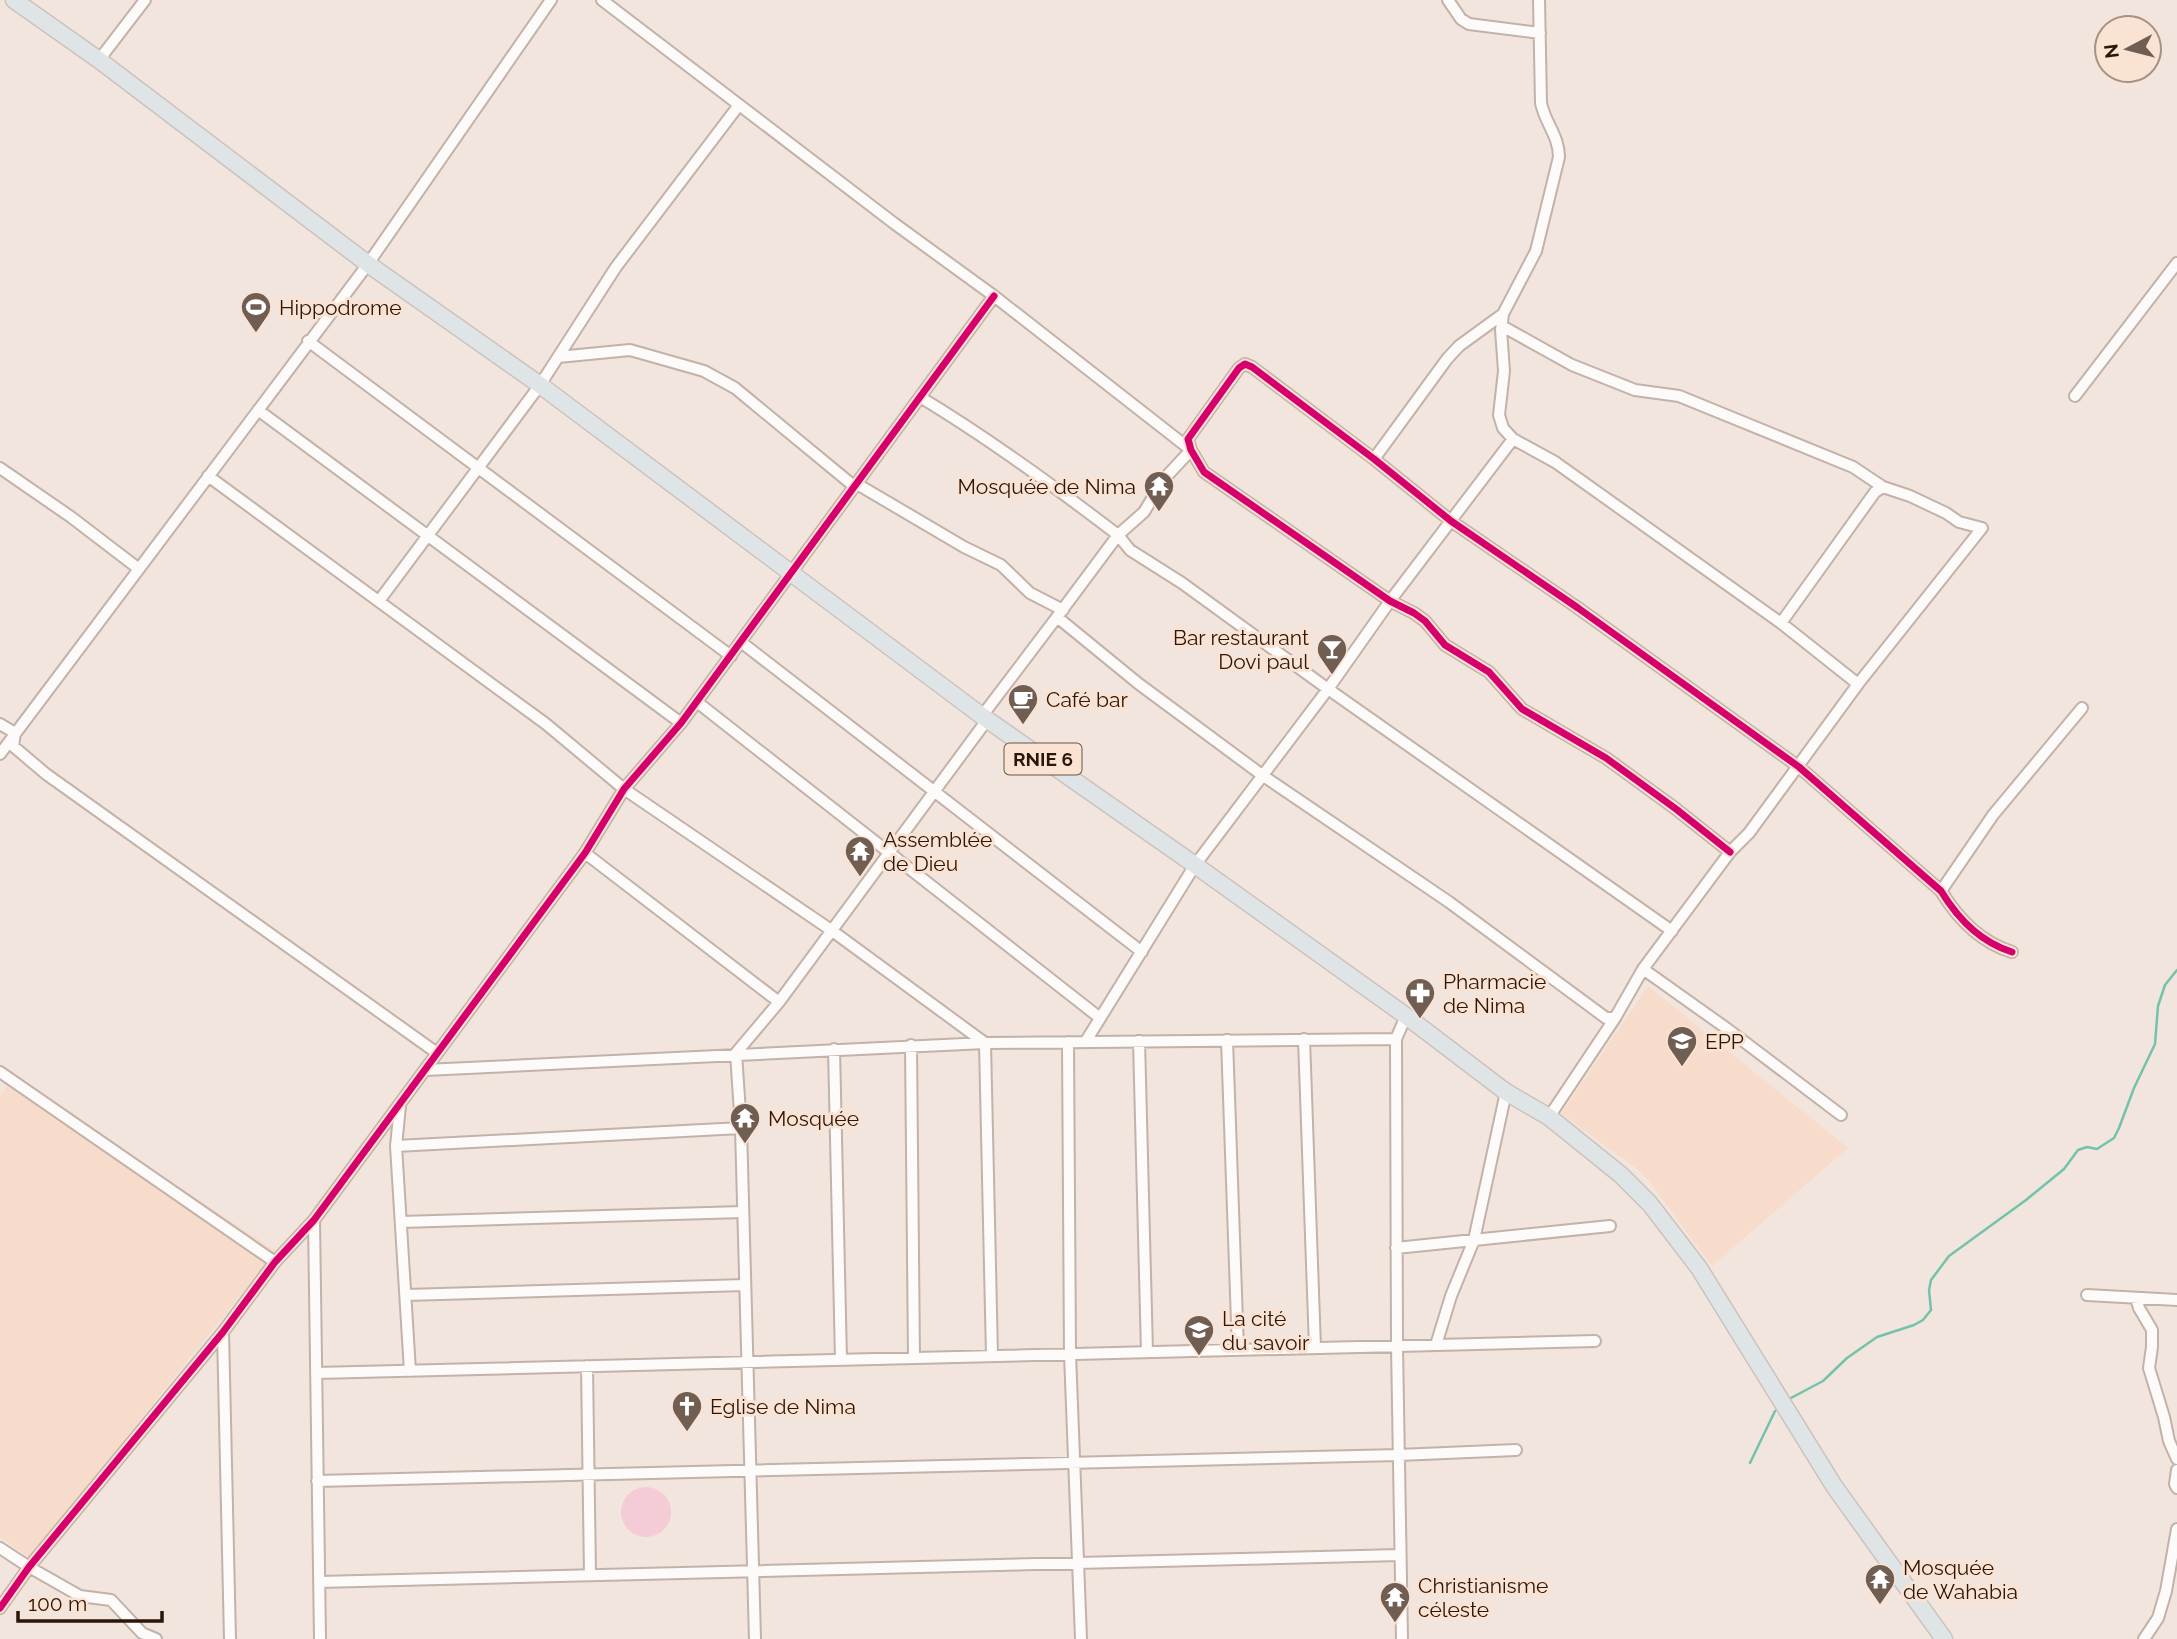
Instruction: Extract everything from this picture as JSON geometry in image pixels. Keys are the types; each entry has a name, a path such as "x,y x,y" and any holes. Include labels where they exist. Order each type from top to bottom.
{"main road":[{"name":"RNIE 6","path":"14,0 99,60 368,264 540,386 985,718 1195,864 1406,1016 1506,1092 1549,1117 1634,1187 1693,1260 1834,1486 1944,1639"}],"street":[{"path":"99,60 145,0"},
{"path":"0,754 368,264 551,0"},
{"path":"602,0 895,224 994,296 1191,450"},
{"path":"1448,0 1461,19 1469,24 1541,33"},
{"path":"1539,0 1541,103 1544,118 1559,144 1559,157 1536,251 1503,314 1504,371 1499,415 1503,428 1513,439 1555,462 1781,623 1858,684"},
{"path":"379,601 540,386 616,267 739,105"},
{"path":"2075,396 2177,263"},
{"path":"0,1608 29,1567 223,1332 275,1262 314,1220 585,853 624,789 697,702 994,296"},
{"path":"1374,458 1447,359 1459,346 1503,314"},
{"path":"1502,326 1572,365 1635,390 1679,396 1853,467 1883,487 1946,513 1959,522 1982,528 1858,684 1749,833 1730,852 1643,969 1615,1018 1549,1117"},
{"path":"308,341 731,656"},
{"path":"558,357 631,351 704,371 735,388 856,485 964,547 1001,565 1030,593 1060,613 1139,684 1262,775 1449,902 1606,1018 1615,1018"},
{"path":"1730,852 1606,758 1522,709 1489,672 1445,645 1425,621 1390,601 1204,472 1188,439 1239,368 1245,365 1252,367 1374,458 1451,522 1578,608 1798,767 1941,891 1952,910 1972,929 1992,945 2012,952"},
{"path":"920,397 996,444 1118,535 1130,550 1194,591 1328,690 1672,931"},
{"path":"258,410 681,723"},
{"path":"1086,1041 1195,864 1328,690 1390,601 1513,439"},
{"path":"755,1639 741,1128 736,1054 779,1002 935,792 985,718 1118,535 1144,512 1164,479 1191,450"},
{"path":"0,468 139,569"},
{"path":"208,477 546,724 624,789 831,930 985,1043"},
{"path":"1781,623 1875,492 1883,487"},
{"path":"1107,550 1130,550"},
{"path":"741,642 1142,952"},
{"path":"697,702 1100,1018"},
{"path":"1941,891 1993,815 2082,708"},
{"path":"0,724 15,733"},
{"path":"15,733 13,746 46,774 437,1053"},
{"path":"585,853 779,1002"},
{"path":"1643,969 1841,1115"},
{"path":"1402,1639 1396,1039 1406,1016"},
{"path":"1304,1039 1315,1348"},
{"path":"425,1070 911,1045 1396,1039"},
{"path":"1227,1040 1238,1350"},
{"path":"1139,1041 1147,1352"},
{"path":"1068,1042 1070,1354 1081,1639"},
{"path":"985,1043 992,1356"},
{"path":"911,1045 914,1358"},
{"path":"834,1049 841,1360"},
{"path":"0,1072 275,1262"},
{"path":"1436,1345 1451,1296 1474,1240 1506,1092"},
{"path":"400,1103 396,1146 410,1371"},
{"path":"396,1146 741,1128"},
{"path":"401,1223 743,1212"},
{"path":"314,1220 320,1639"},
{"path":"1396,1248 1610,1226"},
{"path":"405,1295 745,1285"},
{"path":"2087,1295 2177,1300"},
{"path":"2136,1298 2152,1330 2149,1368 2169,1441 2177,1459"},
{"path":"223,1332 230,1639"},
{"path":"316,1373 1595,1341"},
{"path":"587,1366 590,1576"},
{"path":"317,1481 1517,1450"},
{"path":"2177,1470 2177,1488"},
{"path":"2144,1639 2158,1618 2166,1591 2177,1529"},
{"path":"0,1548 80,1596 111,1600 142,1633 156,1639"},
{"path":"319,1582 1400,1555"}],"shaded area":[{"path":"1648,986 1848,1148 1712,1266 1647,1179 1636,1168 1561,1114"},
{"path":"13,1078 276,1251 29,1558 0,1537 0,1096"},
{"path":"636,1488 656,1488 670,1502 670,1522 656,1536 636,1536 622,1522 622,1502"}],"waterway":[{"path":"1791,1398 1823,1381 1847,1358 1877,1337 1923,1320 1931,1310 1931,1280 1949,1256 2064,1169 2078,1150 2087,1147 2097,1149 2114,1138 2155,1044 2158,1006 2165,985 2177,970"},
{"path":"1750,1463 1775,1411"}],"cycle path":[{"path":"0,1608 29,1567 223,1332 275,1262 314,1220 585,853 624,789 681,723 994,296"},
{"path":"1730,852 1606,758 1522,709 1489,672 1445,645 1425,621 1414,613 1390,601 1204,472 1188,439 1239,368 1245,364 1252,367 1451,521 1578,608 1799,767 1941,891 1955,911 1980,936 2012,952"}],"place":[{"name":"Hippodrome","path":"256,334"},
{"name":"Mosquée de Nima","path":"1159,513"},
{"name":"Bar restaurant Dovi paul","path":"1332,676"},
{"name":"Café bar","path":"1023,726"},
{"name":"Assemblée de Dieu","path":"860,878"},
{"name":"Pharmacie de Nima","path":"1420,1020"},
{"name":"EPP","path":"1682,1068"},
{"name":"Mosquée","path":"745,1145"},
{"name":"La cité du savoir","path":"1199,1357"},
{"name":"Eglise de Nima","path":"687,1433"},
{"name":"Mosquée de Wahabia","path":"1880,1606"},
{"name":"Christianisme céleste","path":"1395,1624"}]}
